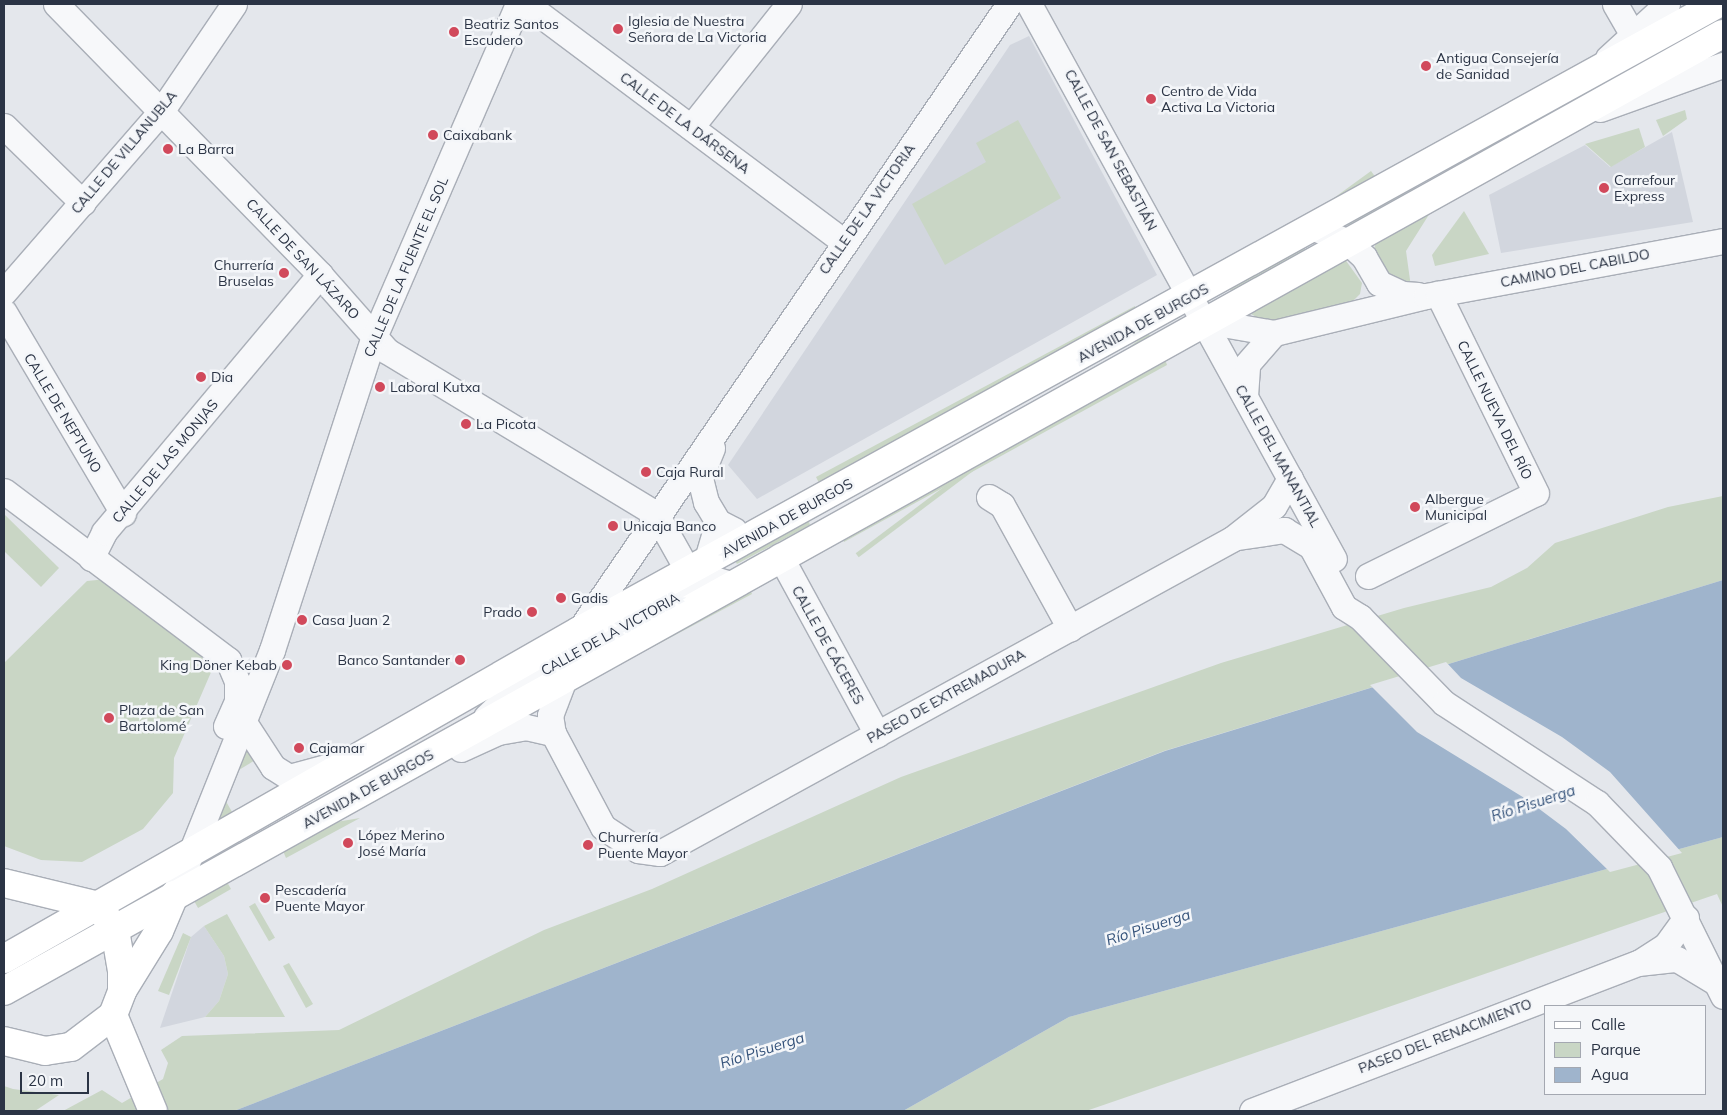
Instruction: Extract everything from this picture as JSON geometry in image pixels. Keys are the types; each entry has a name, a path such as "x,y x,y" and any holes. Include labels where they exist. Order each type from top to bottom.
{"main road":[{"name":"AVENIDA DE BURGOS","path":"4,959 579,631 698,570 749,538 1191,297 1718,4"},
{"name":"AVENIDA DE BURGOS","path":"4,991 174,895 404,770 780,556 1723,34"},
{"path":"4,883 98,906 115,930 117,1003 140,1082 153,1111"},
{"path":"4,1041 45,1051 71,1047 117,1003 159,931 174,895"}],"street":[{"name":"CALLE DE SAN LÁZARO","path":"56,4 162,110 320,275 387,351 656,514 698,570"},
{"name":"CALLE DE VILLANUBLA","path":"4,292 162,110 234,4"},
{"name":"CALLE DE LA FUENTE EL SOL","path":"174,895 245,724 272,650 374,337 518,4"},
{"name":"CALLE DE LA DÁRSENA","path":"526,4 844,242"},
{"path":"690,127 790,4"},
{"name":"CALLE DE LA VICTORIA","path":"579,631 656,514 1010,4"},
{"name":"CALLE DE SAN SEBASTIÁN","path":"1029,4 1191,297"},
{"path":"1615,4 1633,34"},
{"name":"AVENIDA DE BURGOS","path":"1595,71 1667,4"},
{"name":"AVENIDA DE BURGOS","path":"1579,114 1626,102 1723,65"},
{"path":"4,126 83,203"},
{"path":"1314,228 1348,242 1364,257 1379,283 1361,311"},
{"name":"CAMINO DEL CABILDO","path":"1205,321 1274,333 1432,295 1723,241"},
{"name":"CALLE DE LAS MONJAS","path":"91,558 104,532 123,513 320,275"},
{"name":"CAMINO DEL CABILDO","path":"1379,283 1403,294 1432,295"},
{"name":"CALLE NUEVA DEL RÍO","path":"1368,576 1536,493 1432,295"},
{"name":"CALLE DEL MANANTIAL","path":"1191,297 1359,599 1360,617"},
{"name":"CALLE DE NEPTUNO","path":"4,312 123,513"},
{"path":"1245,396 1247,364 1274,333"},
{"name":"CALLE DE LA VICTORIA","path":"718,522 706,502 700,478 726,414"},
{"name":"PASEO DE EXTREMADURA","path":"553,733 604,827 638,850 660,853 1232,539 1274,506 1290,478"},
{"path":"4,491 228,660 237,682 237,701 165,867"},
{"path":"990,497 1002,505 1070,628"},
{"path":"730,584 698,570 718,522 749,538"},
{"name":"PASEO DE EXTREMADURA","path":"1232,539 1258,531 1284,530 1311,546 1344,607 1360,617 1444,703 1596,802 1659,866 1686,917 1720,989"},
{"name":"CALLE DE CÁCERES","path":"780,556 877,734"},
{"name":"CALLE DE LA VICTORIA","path":"475,729 512,692 565,657 700,583 698,570"},
{"path":"228,660 246,660 272,650"},
{"path":"404,770 498,732 526,727 553,733 550,715 564,679"},
{"path":"245,724 272,767 289,777 313,773 385,742"},
{"name":"PASEO DEL RENACIMIENTO","path":"1252,1111 1638,963 1666,945 1686,917"},
{"name":"PASEO DEL RENACIMIENTO","path":"1638,963 1677,958 1720,989"}],"shaded area":[{"path":"1029,36 1157,275 757,499 728,465 1010,45"},
{"path":"1672,132 1693,222 1501,253 1489,195 1585,145 1610,167"},
{"path":"204,926 224,956 228,974 219,1001 205,1017 160,1028 191,937"}],"green space":[{"path":"1723,16 1723,23 1446,174 1445,170"},
{"path":"1685,110 1687,119 1663,136 1656,120"},
{"path":"1018,120 1061,198 945,265 912,204 986,162 976,143"},
{"path":"1639,128 1645,147 1611,167 1585,144"},
{"path":"1371,171 1376,178 1228,286 1223,279"},
{"path":"1416,185 1418,191 1350,226 1345,224"},
{"path":"1464,211 1489,254 1435,266 1432,255"},
{"path":"1430,213 1406,251 1411,287 1397,287 1373,253 1376,242"},
{"path":"1303,248 1308,251 1235,291 1225,289"},
{"path":"1344,258 1362,283 1360,294 1351,303 1267,323 1251,314 1251,309"},
{"path":"1135,306 1137,312 820,485 816,477"},
{"path":"1148,333 1151,337 859,557 856,553"},
{"path":"1165,359 1167,365 844,542 840,535"},
{"path":"1723,496 1723,580 1164,751 234,1111 63,1111 102,1090 122,1103 163,1079 168,1063 161,1050 182,1036 339,1030 544,930 652,889 901,777 1221,663 1404,608 1491,587 1527,568 1555,543 1668,507"},
{"path":"4,514 59,568 41,587 4,551"},
{"path":"808,519 810,525 737,564 735,561"},
{"name":"Plaza de San Bartolomé","path":"107,579 215,663 174,758 173,793 143,829 82,862 41,860 4,846 4,663 87,581"},
{"path":"749,587 752,594 563,695"},
{"path":"248,741 257,759 234,773"},
{"path":"224,798 235,817 209,832"},
{"path":"360,818 286,858 283,851 336,822"},
{"path":"1723,837 1723,907 1717,894 1086,1111 903,1111 1069,1017"},
{"path":"227,882 231,889 198,908 194,901"},
{"path":"255,903 275,938 269,941 249,906"},
{"path":"227,914 285,1017 205,1017 219,1001 228,974 224,956 204,926"},
{"path":"183,933 191,937 169,995 158,991"},
{"path":"289,963 313,1004 306,1008 283,966"},
{"path":"4,1086 13,1089 59,1095 35,1111 4,1111"}],"water":[{"name":"Río Pisuerga","path":"1723,580 1723,837 1069,1017 903,1111 234,1111 1165,751"}],"pier":[{"path":"1446,662 1461,678 1562,737 1610,772 1682,853 1610,872 1566,829 1526,799 1417,732 1370,685"}],"place":[{"name":"Iglesia de Nuestra Señora de La Victoria","path":"618,29"},
{"name":"Beatriz Santos Escudero","path":"454,32"},
{"name":"Antigua Consejería de Sanidad","path":"1426,66"},
{"name":"Centro de Vida Activa La Victoria","path":"1151,99"},
{"name":"Caixabank","path":"433,135"},
{"name":"La Barra","path":"168,149"},
{"name":"Carrefour Express","path":"1604,188"},
{"name":"Churrería Bruselas","path":"284,273"},
{"name":"Dia","path":"201,377"},
{"name":"Laboral Kutxa","path":"380,387"},
{"name":"La Picota","path":"466,424"},
{"name":"Caja Rural","path":"646,472"},
{"name":"Albergue Municipal","path":"1415,507"},
{"name":"Unicaja Banco","path":"613,526"},
{"name":"Gadis","path":"561,598"},
{"name":"Prado","path":"532,612"},
{"name":"Casa Juan 2","path":"302,620"},
{"name":"Banco Santander","path":"460,660"},
{"name":"King Döner Kebab","path":"287,665"},
{"name":"Plaza de San Bartolomé","path":"109,718"},
{"name":"Cajamar","path":"299,748"},
{"name":"López Merino José María","path":"348,843"},
{"name":"Churrería Puente Mayor","path":"588,845"},
{"name":"Pescadería Puente Mayor","path":"265,898"}]}
